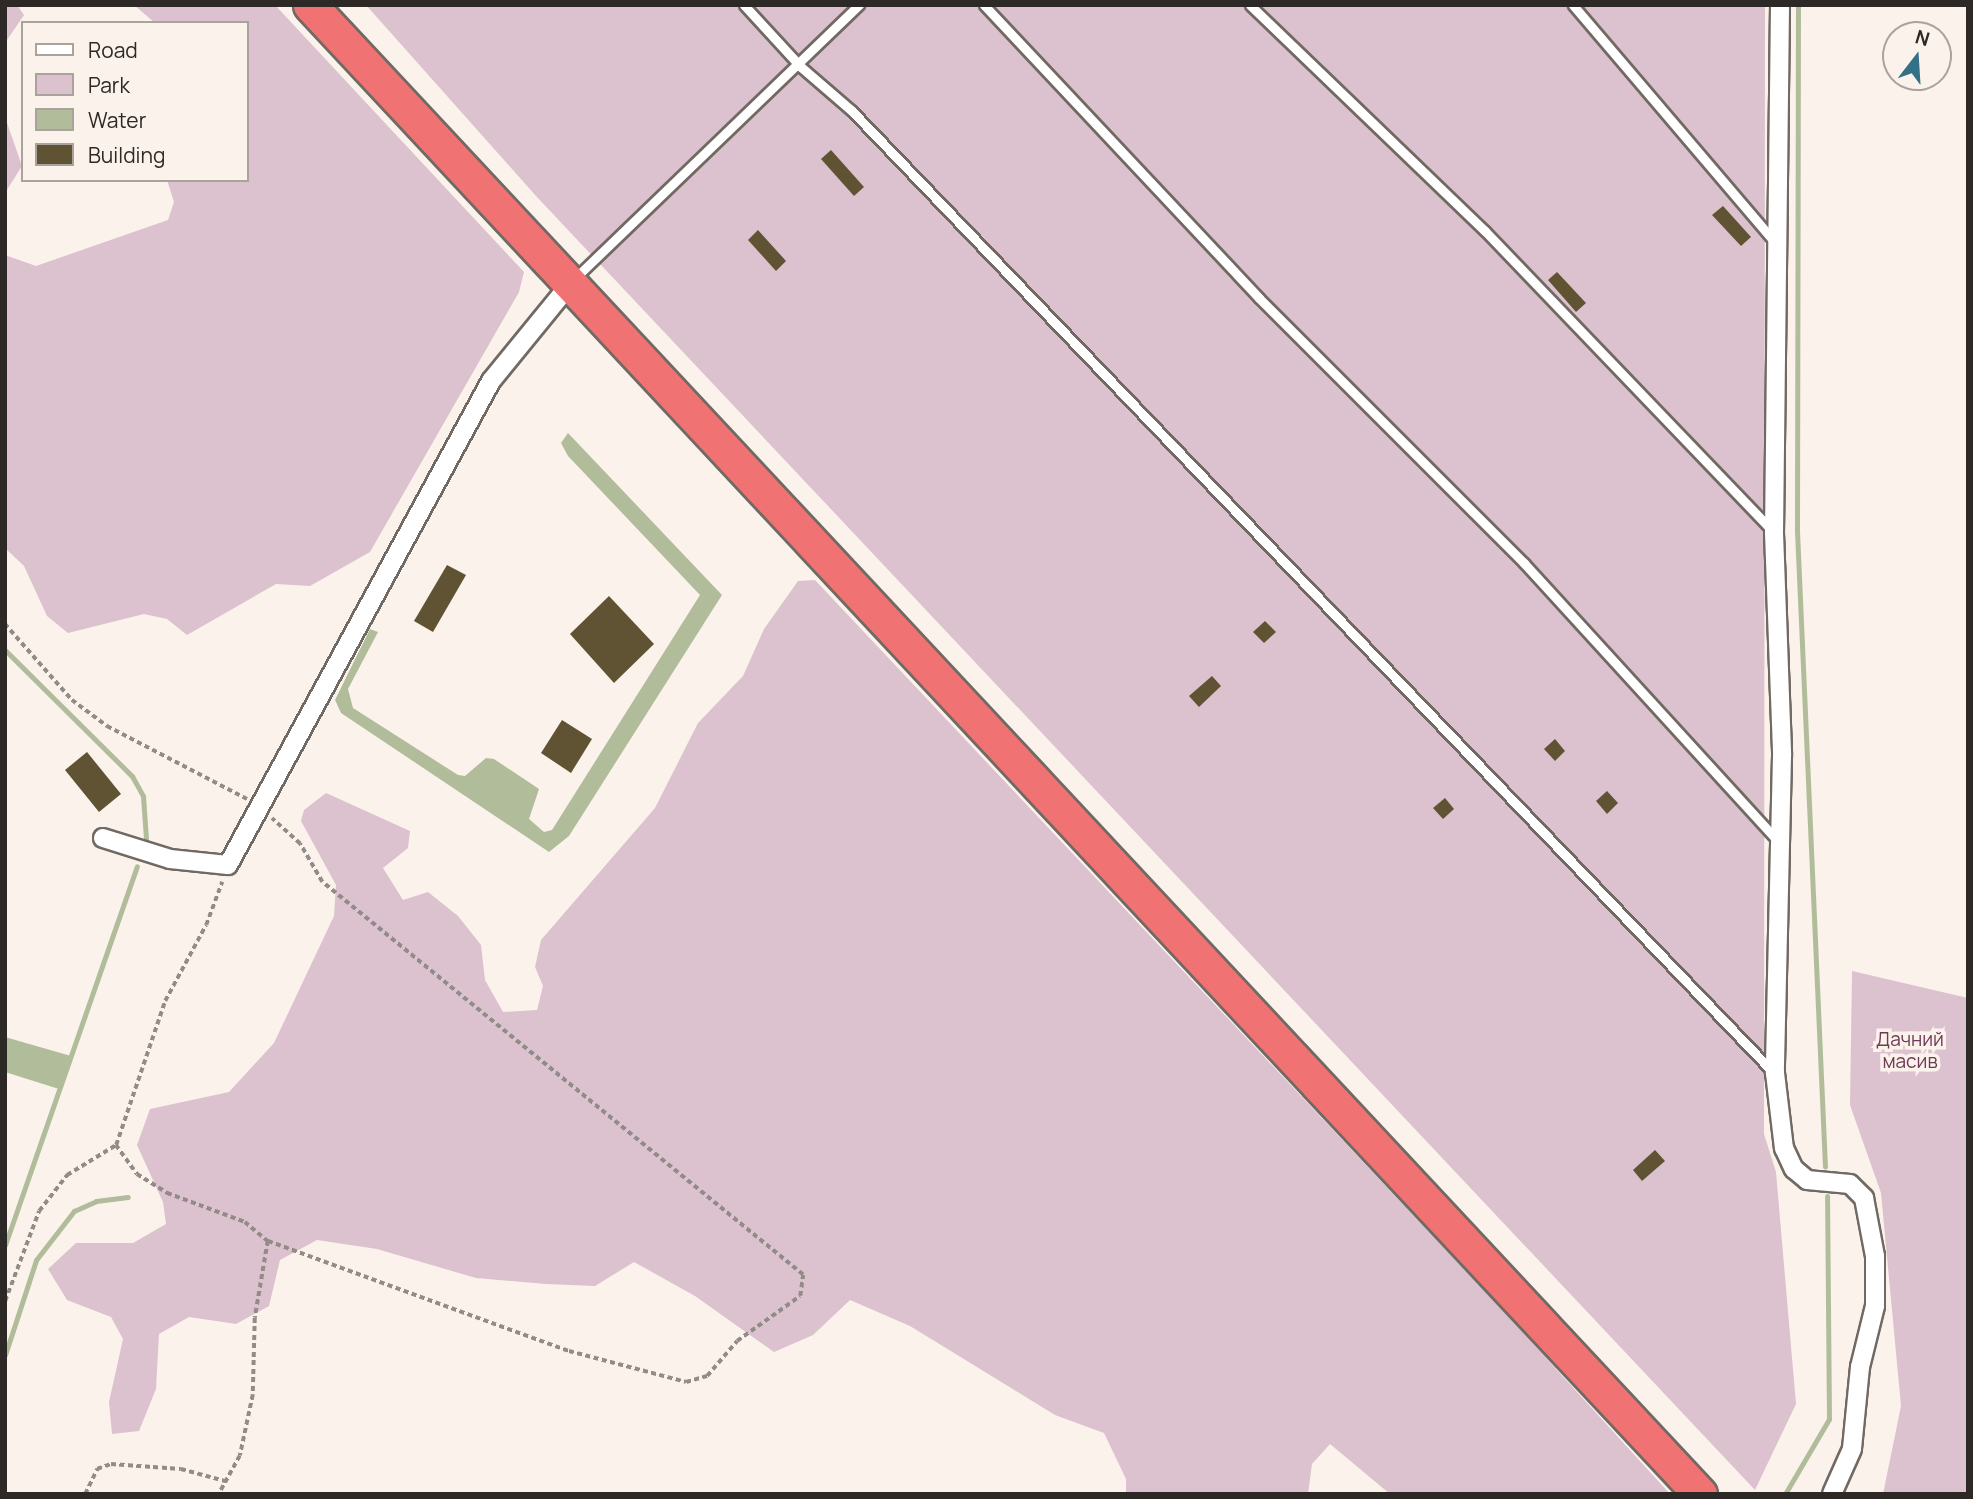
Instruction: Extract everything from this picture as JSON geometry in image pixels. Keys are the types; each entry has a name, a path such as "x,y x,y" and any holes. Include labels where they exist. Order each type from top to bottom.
{"highway":[{"path":"310,5 1700,1494"}],"street":[{"path":"1780,5 1775,242 1774,533 1782,756 1777,840 1775,1073 1784,1148 1794,1169 1807,1180 1850,1184 1864,1198 1871,1215 1875,1307 1860,1367 1852,1449 1832,1494"},
{"path":"103,838 170,859 228,865 491,381 570,284"}],"lane":[{"path":"744,5 800,67 852,111 1775,1073"},
{"path":"570,284 672,180 800,67 859,5"},
{"path":"984,5 1259,298 1524,563 1777,840"},
{"path":"1250,5 1485,231 1774,533"},
{"path":"1573,5 1775,242"}],"path":[{"path":"5,624 72,700 107,726 258,806 300,844 322,882 803,1275 800,1296 737,1341 707,1376 686,1382 569,1351 268,1241 245,1222 167,1193 136,1174 117,1145"},
{"path":"5,1301 39,1211 67,1175 117,1145 165,1001 206,925 228,865"},
{"path":"219,1494 240,1456 253,1395 255,1318 268,1241"},
{"path":"85,1494 97,1469 111,1464 181,1468 225,1481"}],"green space":[{"path":"5,5 17,5 24,15 5,43"},
{"path":"134,5 275,5 524,272 519,292 370,552 310,586 276,584 187,635 167,619 144,614 68,633 47,616 24,566 5,548 5,255 36,266 168,220 174,202 168,182 248,182 248,21 153,21"},
{"path":"366,5 1765,5 1764,1134 1776,1172 1796,1404 1755,1490 536,196"},
{"path":"5,117 21,168 5,193"},
{"path":"815,580 1495,1302 1670,1494 1390,1494 1330,1444 1312,1464 1308,1494 1126,1494 1126,1479 1104,1433 1055,1415 910,1326 850,1300 813,1335 774,1352 695,1296 634,1262 595,1286 546,1284 476,1278 377,1249 317,1240 280,1260 269,1306 236,1324 189,1317 159,1334 156,1389 139,1431 112,1434 109,1402 123,1339 111,1317 67,1300 48,1269 76,1243 133,1243 166,1224 163,1202 137,1145 150,1109 229,1092 274,1043 334,916 336,885 301,821 304,810 326,793 410,831 408,848 383,868 403,900 428,892 458,916 481,945 485,980 503,1012 537,1010 543,986 535,967 541,940 655,808 698,723 743,676 764,629 798,581"},
{"name":"Дачний масив","path":"1852,971 1968,998 1968,1494 1883,1494 1901,1406 1881,1193 1850,1105"}],"water":[{"path":"568,433 722,595 569,836 549,852 341,713 335,700 370,629 378,632 348,689 353,708 458,775 465,776 486,758 494,759 539,789 529,819 544,832 552,830 700,595 568,456 561,443"},
{"path":"5,1037 71,1056 59,1089 5,1072"}],"building":[{"path":"831,150 864,187 854,196 821,159"},
{"path":"1723,206 1751,237 1741,246 1712,215"},
{"path":"758,230 786,261 776,271 748,240"},
{"path":"1557,272 1586,303 1576,312 1548,280"},
{"path":"447,565 466,575 433,632 414,621"},
{"path":"609,596 654,644 614,683 570,634"},
{"path":"1265,621 1276,632 1264,643 1253,632"},
{"path":"1212,676 1221,686 1199,707 1189,696"},
{"path":"562,720 592,739 571,773 541,753"},
{"path":"1555,739 1565,751 1555,761 1544,749"},
{"path":"87,752 121,794 99,812 65,770"},
{"path":"1607,791 1618,803 1607,814 1596,801"},
{"path":"1445,798 1454,809 1443,819 1433,808"},
{"path":"1655,1150 1665,1161 1642,1181 1633,1170"}],"waterway":[{"path":"1798,5 1797,531 1825,1166"},
{"path":"5,650 132,776 143,796 146,839"},
{"path":"5,1245 137,866"},
{"path":"1785,1494 1829,1419 1827,1196"},
{"path":"5,1355 36,1260 74,1211 96,1201 128,1197"}]}
